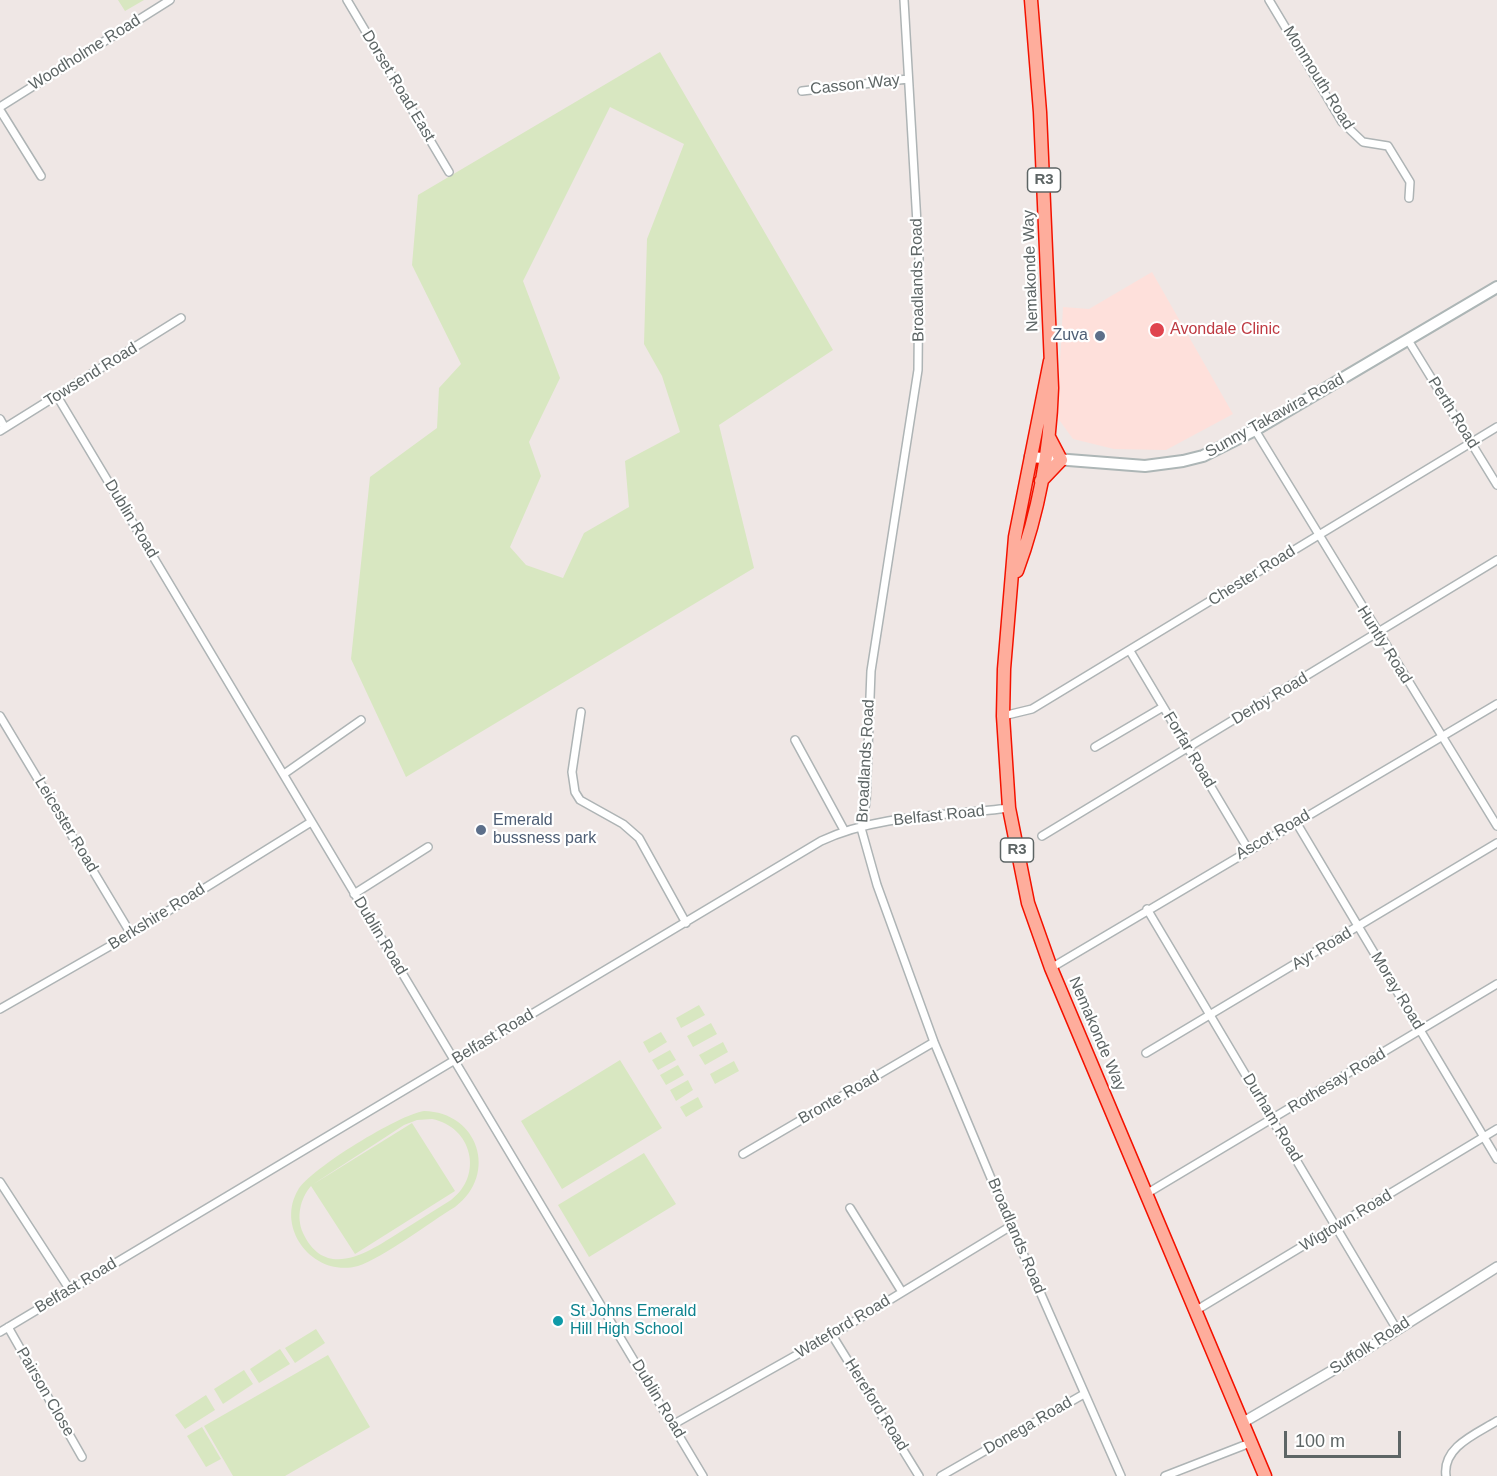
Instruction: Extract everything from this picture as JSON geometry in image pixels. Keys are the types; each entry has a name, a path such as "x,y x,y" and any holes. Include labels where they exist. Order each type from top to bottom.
{"highway":[{"name":"Nemakonde Way","path":"1013,581 1026,545 1041,481 1049,437 1052,388 1040,112 1031,0"},
{"name":"Nemakonde Way","path":"1050,361 1015,537 1004,669 1003,716 1009,808 1031,916 1265,1476"},
{"path":"1041,481 1061,460 1049,437"}],"main road":[{"name":"Sunny Takawira Road","path":"1030,457 1125,466 1183,462 1219,450 1497,287"}],"street":[{"name":"Woodholme Road","path":"0,108 170,0"},
{"name":"Dorset Road East","path":"347,0 450,172"},
{"name":"Broadlands Road","path":"904,0 919,258 918,370 871,671 866,802 861,828 877,885 934,1042 1011,1226 1121,1476"},
{"name":"Monmouth Road","path":"1269,0 1342,122 1363,142 1388,146 1410,182 1409,198"},
{"name":"Casson Way","path":"802,91 908,79"},
{"path":"0,108 41,176"},
{"name":"Towsend Road","path":"3,430 181,318"},
{"name":"Perth Road","path":"1408,340 1497,485"},
{"name":"Dublin Road","path":"57,396 704,1476"},
{"path":"0,419 3,430"},
{"name":"Chester Road","path":"1003,716 1032,709 1046,698 1130,651 1497,427"},
{"name":"Huntly Road","path":"1255,430 1377,634 1497,826"},
{"name":"Derby Road","path":"1041,836 1497,560"},
{"name":"Forfar Road","path":"1130,651 1248,849"},
{"name":"Ascot Road","path":"1051,968 1248,849 1497,704"},
{"path":"1095,747 1163,707"},
{"path":"581,712 572,772 575,792 580,800 623,824 639,838 686,923"},
{"name":"Leicester Road","path":"0,716 131,934"},
{"path":"284,774 361,720"},
{"path":"795,740 844,830"},
{"name":"Belfast Road","path":"0,1332 821,841 844,830 883,822 1009,808"},
{"name":"Berkshire Road","path":"0,1009 131,934 311,822"},
{"name":"Moray Road","path":"1296,822 1497,1160"},
{"name":"Ayr Road","path":"1146,1053 1497,843"},
{"path":"354,894 428,847"},
{"name":"Durham Road","path":"1147,909 1396,1328"},
{"name":"Rothesay Road","path":"1146,1194 1497,984"},
{"name":"Bronte Road","path":"743,1154 934,1042"},
{"name":"Wigtown Road","path":"1195,1311 1497,1129"},
{"path":"0,1182 70,1290"},
{"path":"850,1208 902,1292"},
{"name":"Wateford Road","path":"674,1425 832,1335 1011,1226"},
{"name":"Suffolk Road","path":"1242,1423 1335,1369 1396,1328 1497,1267"},
{"name":"Pairson Close","path":"8,1327 82,1456"},
{"name":"Hereford Road","path":"832,1335 919,1476"},
{"name":"Donega Road","path":"941,1476 1084,1394"},
{"path":"1446,1476 1445,1467 1449,1456 1458,1446 1497,1421"},
{"path":"1165,1476 1250,1443"}],"shaded area":[{"path":"1152,272 1233,414 1166,450 1114,449 1073,439 1057,417 1063,307 1089,309"}],"green space":[{"path":"118,0 144,0 125,11"},
{"path":"660,52 833,350 719,425 754,568 406,777 351,659 370,477 437,428 439,388 461,364 412,265 418,195","holes":["610,107 684,144 647,239 644,344 662,376 680,432 625,461 629,507 584,533 563,578 526,565 510,547 541,476 529,442 560,378 523,281"]},
{"path":"699,1005 705,1015 681,1028 676,1018"},
{"path":"711,1023 717,1034 693,1047 687,1036"},
{"path":"661,1032 667,1042 649,1053 643,1042"},
{"path":"723,1042 728,1052 705,1065 699,1055"},
{"path":"670,1050 676,1060 658,1070 652,1060"},
{"path":"620,1060 662,1128 562,1189 521,1121"},
{"path":"734,1061 739,1071 715,1084 710,1074"},
{"path":"678,1065 684,1075 666,1085 660,1075"},
{"path":"688,1080 693,1090 676,1101 670,1090"},
{"path":"698,1097 703,1107 686,1117 680,1107"},
{"path":"424,1111 443,1114 458,1122 469,1133 476,1147 479,1162 476,1178 469,1193 455,1207 368,1262 342,1268 327,1265 314,1258 295,1234 291,1220 292,1205 298,1190 319,1169 356,1144 412,1114","holes":["432,1119 446,1124 464,1142 469,1153 470,1165 468,1178 451,1200 362,1254 336,1259 324,1256 313,1248 303,1233 300,1221 302,1202 311,1186 355,1254 455,1191 412,1123 312,1185 404,1125 417,1120"]},
{"path":"644,1153 676,1204 589,1257 558,1205"},
{"path":"316,1329 325,1343 295,1363 285,1348"},
{"path":"280,1349 290,1364 259,1383 250,1369"},
{"path":"328,1355 370,1427 285,1476 233,1476 204,1426"},
{"path":"244,1370 253,1384 223,1404 214,1389"},
{"path":"206,1395 215,1410 185,1429 175,1415"},
{"path":"202,1427 221,1459 206,1467 187,1436"}],"place":[{"name":"Avondale Clinic","path":"1157,330"},
{"name":"Zuva","path":"1100,336"},
{"name":"Emerald bussness park","path":"481,830"},
{"name":"St Johns Emerald Hill High School","path":"558,1321"}]}
